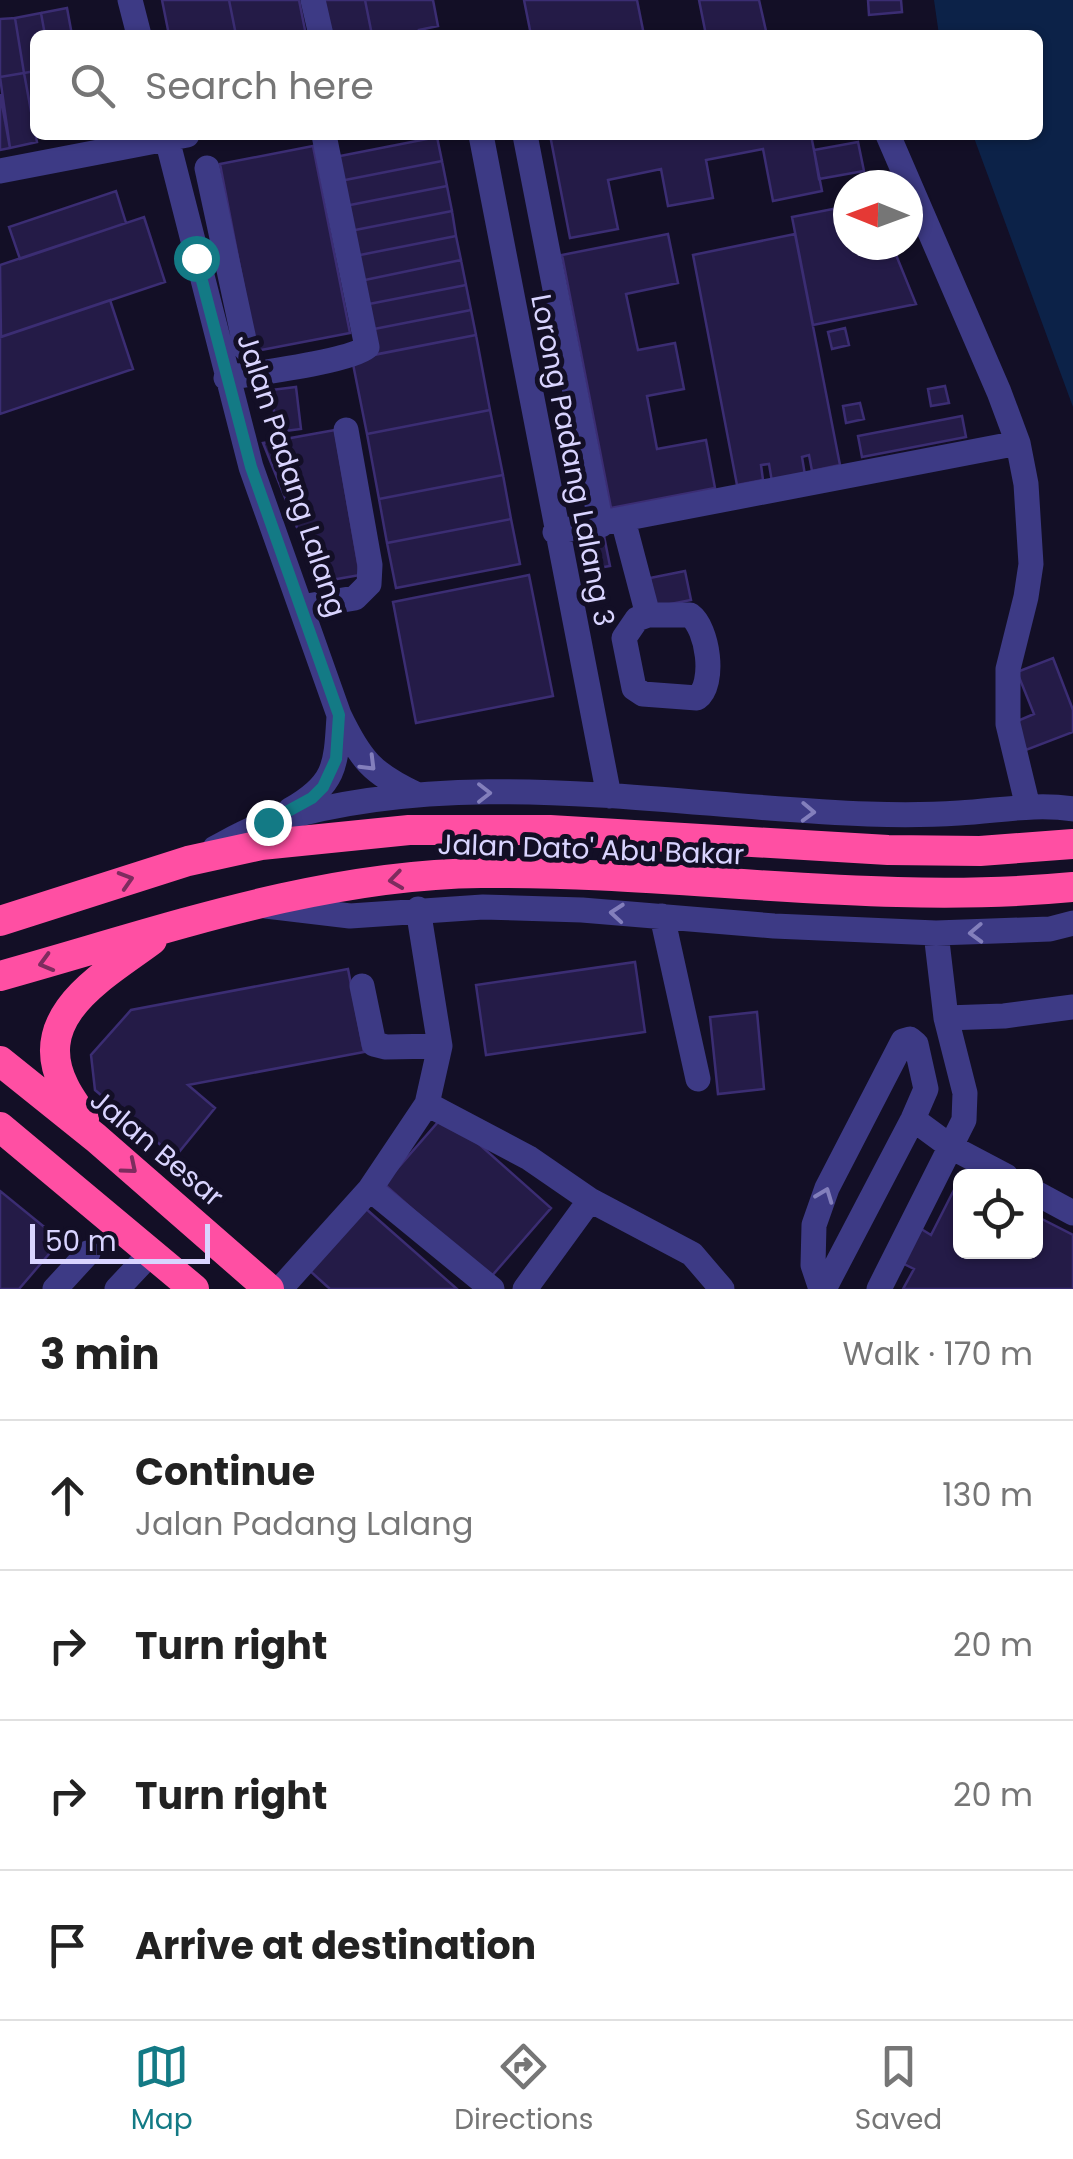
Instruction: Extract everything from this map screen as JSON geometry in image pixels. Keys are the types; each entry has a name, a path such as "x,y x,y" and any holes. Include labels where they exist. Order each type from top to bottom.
{"highway":[{"name":"Jalan Dato' Abu Bakar","path":"0,921 188,860 320,838 476,828 657,835 779,846 980,851 1073,844"},
{"name":"Jalan Dato' Abu Bakar","path":"0,976 252,904 406,878 480,873 598,876 772,888 957,894 1073,887"},
{"path":"0,906 62,899"},
{"path":"96,1138 62,1083 56,1057 57,1028 69,1007 82,995 166,930"},
{"name":"Jalan Besar","path":"0,1061 96,1138 268,1289"},
{"path":"0,1128 194,1289"},
{"path":"0,1140 108,1215"}],"street":[{"path":"130,0 138,30"},
{"path":"312,0 320,30"},
{"path":"0,171 153,140"},
{"name":"Jalan Padang Lalang","path":"174,140 196,258 251,467 339,715 358,753 376,773 418,795"},
{"path":"226,378 353,354 367,347 325,140"},
{"name":"Lorong Padang Lalang 3","path":"481,140 609,796"},
{"path":"526,140 612,522 648,615"},
{"path":"890,140 1018,443 1026,484 1030,564 1008,669 1008,724 1028,806"},
{"path":"207,168 246,349"},
{"path":"196,258 225,252"},
{"path":"301,607 355,598 369,584 370,566 346,430"},
{"path":"555,532 1018,443"},
{"path":"188,860 312,798 323,787 336,759 339,715"},
{"path":"268,822 418,795 536,793 783,811 960,814 1028,806 1073,809"},
{"path":"252,904 350,916 503,907 936,934 1050,929 1073,923"},
{"path":"280,1289 370,1188 427,1104 440,1046 418,909"},
{"path":"662,916 698,1079"},
{"path":"879,1289 964,1120 965,1092 946,1018 936,934"},
{"path":"362,986 374,1044 440,1046"},
{"path":"946,1018 1004,1016 1073,1007"},
{"path":"906,1038 916,1044 926,1089 914,1119 823,1289 813,1265 814,1225 820,1206 906,1038"},
{"path":"427,1104 528,1158 590,1200 692,1254 722,1289"},
{"path":"914,1119 951,1146 993,1169"},
{"path":"370,1188 492,1289"},
{"path":"1043,1196 1073,1213"},
{"path":"526,1289 590,1200"},
{"path":"55,1289 88,1253"},
{"path":"117,1289 151,1254"}],"water":[{"path":"934,0 1073,0 1073,407 975,140 1043,140 1043,30 938,30"}],"building":[{"path":"162,0 229,0 235,30 168,30"},
{"path":"229,0 299,0 305,30 235,30"},
{"path":"318,0 365,0 371,30 324,30"},
{"path":"365,0 433,0 438,26 371,30"},
{"path":"524,0 637,0 643,30 530,30"},
{"path":"699,0 759,0 766,30 705,30"},
{"path":"868,0 901,0 902,12 869,15"},
{"path":"67,8 71,30 44,30 41,13"},
{"path":"41,13 44,30 30,30 30,72 24,73 15,18"},
{"path":"15,18 24,73 0,77 0,19"},
{"path":"30,72 30,106 24,73"},
{"path":"24,73 30,105 30,140 37,142 10,148 0,77"},
{"path":"0,94 10,148 0,150"},
{"path":"438,140 442,161 340,181 335,157"},
{"path":"551,140 812,140 822,191 773,201 763,149 706,160 713,198 668,206 661,169 608,180 618,229 570,238"},
{"path":"858,142 864,170 833,170 833,177 819,179 814,150"},
{"path":"313,146 350,333 256,351 220,164"},
{"path":"442,161 447,186 345,206 340,181"},
{"path":"447,186 452,211 350,231 345,206"},
{"path":"116,191 126,223 20,259 9,227"},
{"path":"833,209 833,260 898,260 916,304 813,325 792,217"},
{"path":"452,211 456,236 355,256 350,231"},
{"path":"144,217 165,282 1,337 0,265"},
{"path":"668,234 678,283 626,294 638,350 675,343 684,389 647,396 657,449 706,440 715,488 611,508 562,255"},
{"path":"795,234 840,465 812,471 809,455 802,457 805,475 772,482 769,464 761,465 763,480 737,485 693,255"},
{"path":"456,236 461,260 360,281 355,256"},
{"path":"461,260 466,285 364,305 360,281"},
{"path":"466,285 471,310 369,330 364,305"},
{"path":"110,300 133,369 0,414 0,337"},
{"path":"471,310 476,335 374,355 369,330"},
{"path":"845,328 849,345 832,349 828,332"},
{"path":"476,335 490,410 367,434 352,359"},
{"path":"945,386 949,403 931,406 928,389"},
{"path":"296,387 301,429 277,432 271,390"},
{"path":"860,403 864,419 846,423 843,406"},
{"path":"490,410 503,475 379,499 367,434"},
{"path":"962,416 966,437 862,457 858,436"},
{"path":"335,430 360,575 331,580 315,544 304,545 263,443"},
{"path":"503,475 511,519 387,543 379,499"},
{"path":"511,519 520,564 396,588 387,543"},
{"path":"604,536 610,566 592,569 586,539"},
{"path":"685,571 691,600 655,607 650,578"},
{"path":"529,575 553,696 416,723 393,602"},
{"path":"1053,658 1073,710 1073,732 1026,750 1015,722 1034,714 1017,672"},
{"path":"635,962 645,1032 486,1055 476,985"},
{"path":"348,969 364,1052 188,1085 215,1108 175,1157 95,1090 91,1055 131,1010"},
{"path":"757,1012 764,1089 718,1094 710,1017"},
{"path":"445,1114 551,1208 490,1278 384,1184"},
{"path":"0,1191 48,1230 52,1242 49,1254 19,1289 0,1289"},
{"path":"953,1192 953,1259 1043,1259 1043,1220 1073,1235 1073,1289 903,1289 914,1269 900,1262 918,1227 931,1235"},
{"path":"365,1208 457,1289 330,1289 310,1271"}],"route":[{"path":"196,258 251,467 339,715 336,759 323,787 312,798 268,822"}]}
